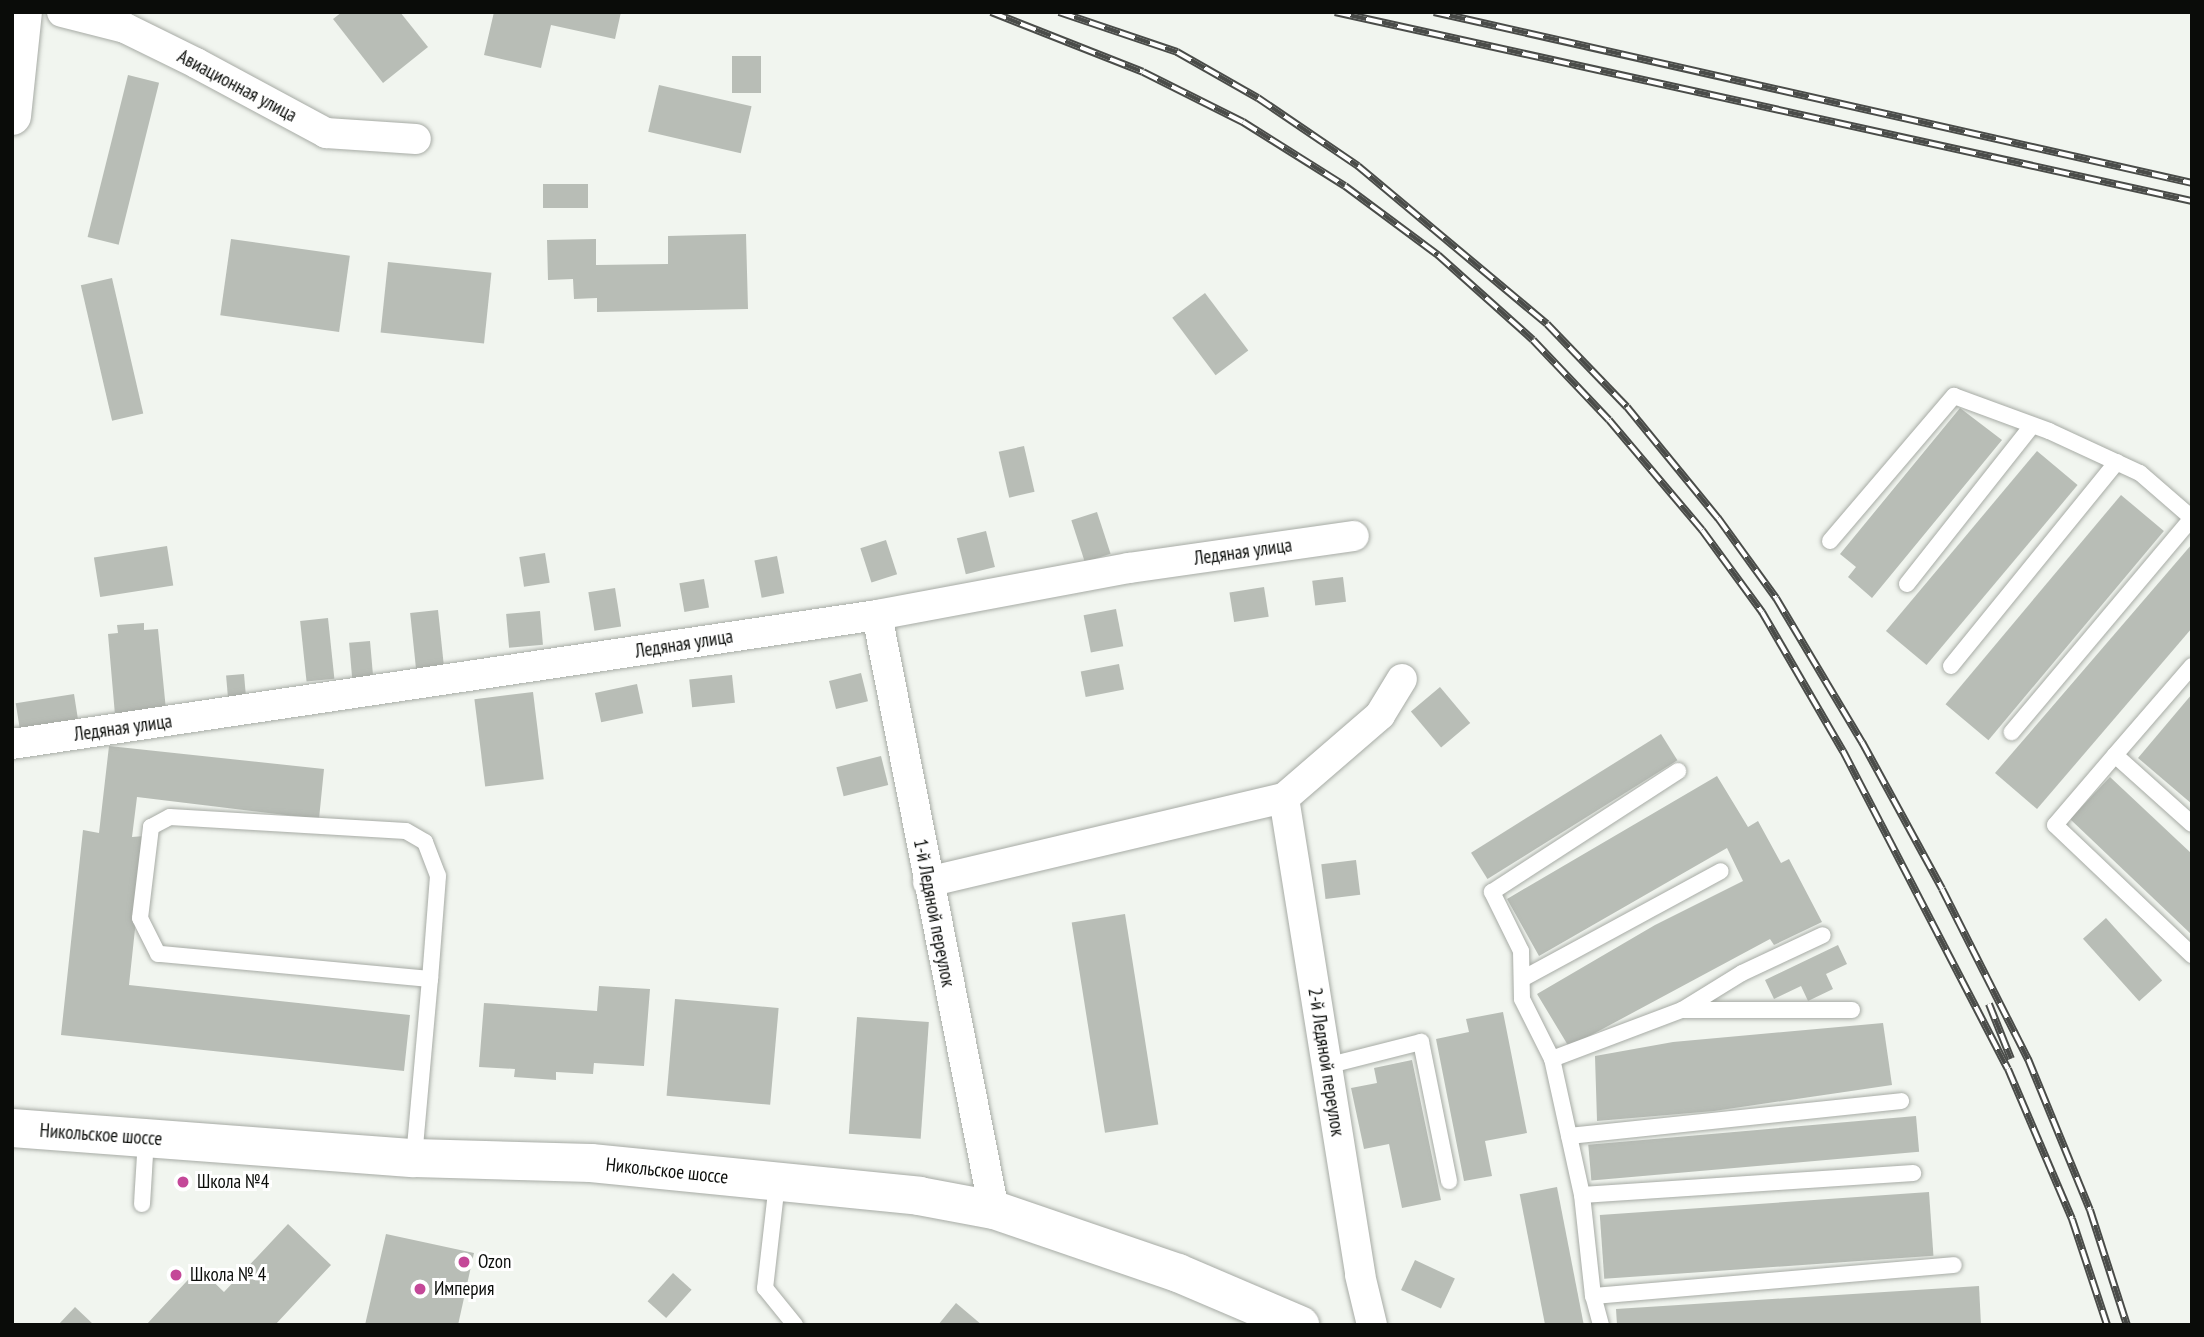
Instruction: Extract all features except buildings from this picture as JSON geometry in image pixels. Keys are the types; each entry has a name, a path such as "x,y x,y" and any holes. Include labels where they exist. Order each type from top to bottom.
{"street":[{"path":"12,116 23,12"},
{"path":"12,16 33,12"},
{"name":"Авиационная улица","path":"62,12 125,28 196,62 326,134 416,139"},
{"name":"Ледяная улица","path":"12,744 877,615 1129,568 1354,536"},
{"name":"1-й Ледяной переулок","path":"877,615 994,1210"},
{"path":"928,881 1284,798 1380,715 1402,679"},
{"name":"2-й Ледяной переулок","path":"1284,798 1360,1275 1372,1325"},
{"name":"Никольское шоссе","path":"12,1128 414,1158 591,1163 919,1196 994,1210 1178,1273 1250,1316 1300,1325"}],"lane":[{"path":"1830,541 1954,396 2049,431 2140,473 2192,518 2012,732"},
{"path":"1907,584 2032,426"},
{"path":"1951,666 2116,462"},
{"path":"2192,666 2055,825 2192,955"},
{"path":"2115,755 2192,824"},
{"path":"1601,1325 1594,1296 1582,1195 1552,1059 1522,999 1521,951 1492,892 1678,772"},
{"path":"414,1158 430,979 438,876 425,842 406,831 170,817 151,827 140,918 158,954 430,979"},
{"path":"1522,979 1721,871"},
{"path":"1552,1059 1682,1010 1742,973 1823,935"},
{"path":"1682,1010 1852,1010"},
{"path":"1326,1066 1421,1042 1449,1181"},
{"path":"1569,1136 1901,1101"},
{"path":"142,1204 146,1138"},
{"path":"1582,1195 1913,1173"},
{"path":"777,1183 765,1288 795,1325"},
{"path":"1594,1296 1954,1265"}],"railway":[{"path":"991,12 1143,72 1243,122 1345,186 1438,255 1533,340 1609,420 1702,530 1762,612 1843,751 2008,1069 2072,1219 2107,1325"},
{"path":"1059,12 1177,52 1258,98 1358,166 1547,324 1627,407 1718,518 1776,598 1862,742 1942,889 2028,1059 2090,1210 2127,1325"},
{"path":"1335,12 2192,201"},
{"path":"1434,12 2192,183"},
{"path":"1989,1004 2011,1059"}],"place":[{"name":"Школа №4","path":"183,1182"},
{"name":"Ozon","path":"464,1262"},
{"name":"Школа № 4","path":"176,1275"},
{"name":"Империя","path":"420,1289"}]}
